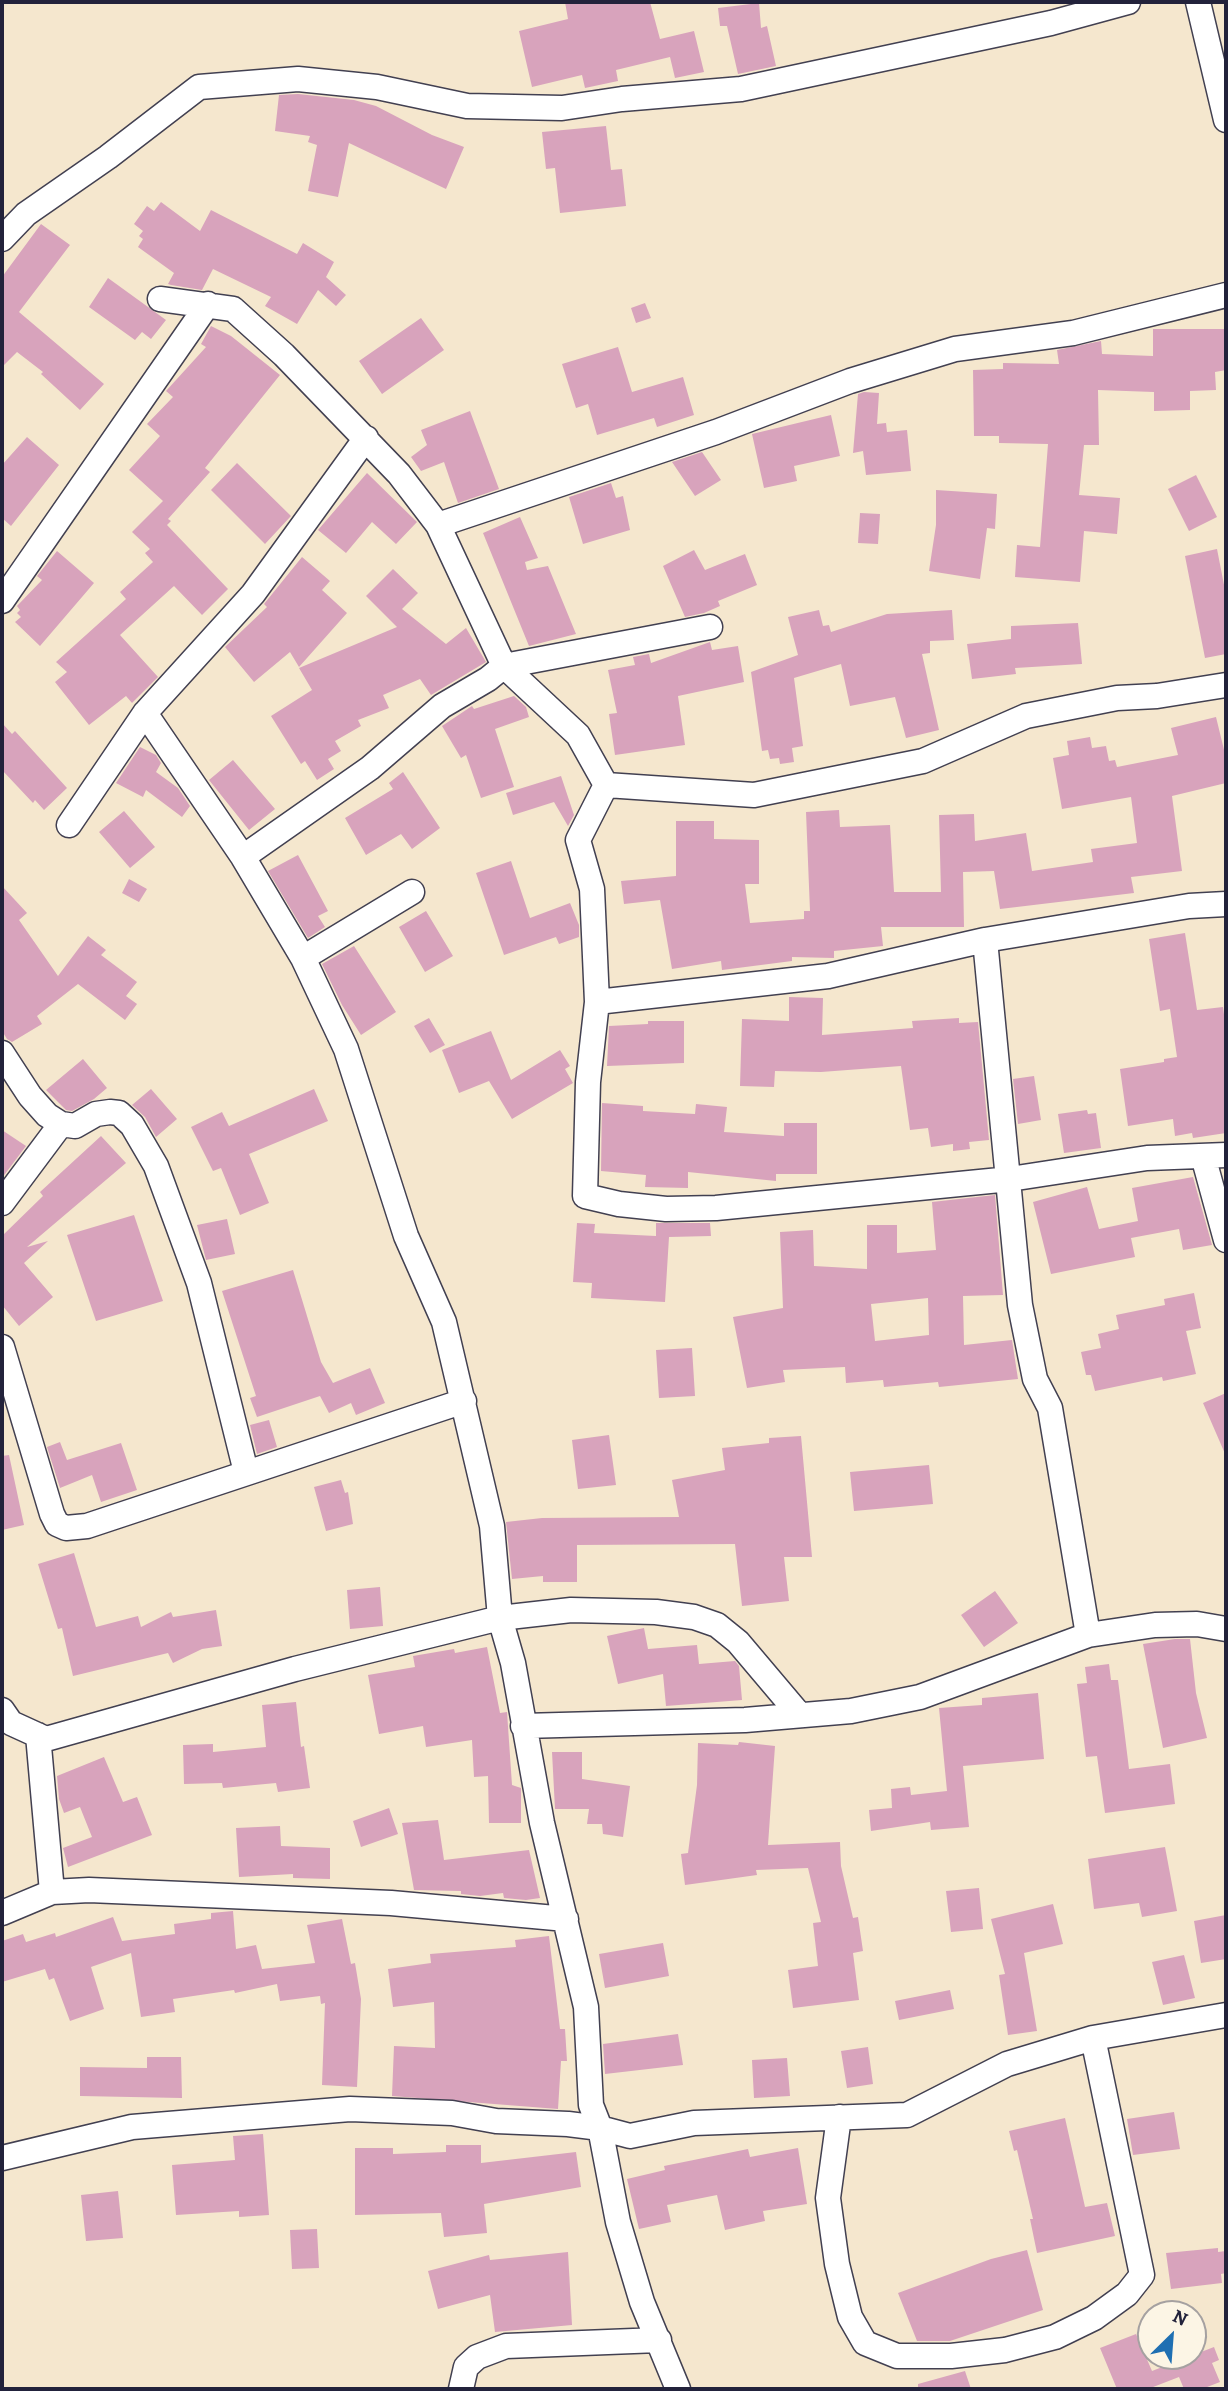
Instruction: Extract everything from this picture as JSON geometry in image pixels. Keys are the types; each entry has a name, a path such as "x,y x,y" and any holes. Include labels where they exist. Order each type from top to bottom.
{"street":[{"path":"2,239 26,214 108,157 199,87 298,79 377,87 467,106 562,108 622,99 741,89 1051,23 1128,2"},
{"path":"1198,2 1226,120"},
{"path":"438,524 716,432 850,381 955,349 1073,333 1226,295"},
{"path":"160,299 233,309 284,355 366,438 438,524 504,666 579,735 606,785"},
{"path":"2,601 208,304"},
{"path":"69,825 145,713 253,594 366,438"},
{"path":"243,858 370,768 442,706 488,679 504,666 710,628"},
{"path":"606,785 754,795 923,761 1026,716 1117,698 1157,696 1226,685"},
{"path":"145,713 243,858 303,958 346,1049 406,1236 444,1322 492,1526 499,1618 513,1663 542,1823 586,2007 591,2105 600,2128 618,2222 642,2302 678,2389"},
{"path":"606,785 578,840 592,889 597,1002 589,1082 585,1195 619,1204 716,1208 1010,1179 1147,1158 1215,1155 1226,1240"},
{"path":"303,958 412,892"},
{"path":"597,1002 828,976 985,940 1189,906 1226,904"},
{"path":"985,940 1020,1305 1035,1379 1050,1408 1088,1635"},
{"path":"2,1053 30,1096 47,1115 61,1124 75,1126 96,1114 119,1113 132,1125 156,1166 199,1283 246,1472"},
{"path":"2,1203 61,1124"},
{"path":"2,1347 57,1524 66,1528 87,1526 464,1401"},
{"path":"2,1710 11,1723 47,1739 295,1670 499,1618 571,1610 656,1612 694,1617 717,1625 738,1642 798,1713"},
{"path":"523,1726 745,1720 798,1713 851,1711 920,1697 1088,1635 1155,1625 1197,1624 1226,1629"},
{"path":"38,1735 52,1892"},
{"path":"2,1913 52,1892 89,1890 391,1903 566,1919"},
{"path":"2,2158 132,2127 350,2109 452,2113 496,2121 600,2128 630,2136 694,2123 907,2115 1007,2064 1093,2038 1226,2015"},
{"path":"839,2117 828,2198 837,2264 850,2317 865,2343 897,2356 951,2356 1005,2350 1055,2337 1094,2318 1127,2294 1142,2275 1093,2038"},
{"path":"461,2389 466,2367 477,2357 506,2346 659,2340"}],"building":[{"path":"565,2 650,2 660,39 694,31 704,72 675,78 670,57 616,70 618,81 585,88 582,75 532,87 519,31 568,19"},
{"path":"759,3 761,28 767,26 776,66 738,74 727,26 720,26 718,8"},
{"path":"298,94 354,100 376,106 432,135 464,147 446,189 349,143 338,197 308,191 317,145 308,142 310,136 275,131 279,95"},
{"path":"606,126 611,170 622,169 626,206 560,213 555,168 546,169 542,132"},
{"path":"161,202 200,231 211,210 297,254 303,243 334,262 326,277 346,295 336,306 318,290 297,324 265,306 271,297 213,269 202,290 168,284 174,273 138,247 143,239 139,236 143,231 134,224 147,206 154,211"},
{"path":"41,224 70,245 19,312 104,384 80,410 41,374 43,372 17,352 2,367 2,277"},
{"path":"108,278 166,320 151,339 142,332 135,340 89,307"},
{"path":"645,303 651,318 636,323 631,308"},
{"path":"421,318 444,350 382,394 359,361"},
{"path":"211,326 231,336 280,375 205,468 210,472 168,519 171,521 167,525 228,589 202,615 174,586 120,635 158,677 132,703 126,696 89,725 55,682 67,672 56,662 126,599 120,592 153,562 145,553 150,549 132,532 163,501 129,470 160,436 147,424 173,397 166,391 206,347 201,344"},
{"path":"1153,329 1226,329 1226,370 1215,372 1216,390 1190,391 1190,410 1154,411 1154,392 1098,390 1099,445 1084,445 1079,495 1120,498 1117,534 1084,531 1080,582 1015,577 1017,545 1040,547 1048,444 999,443 999,436 974,436 973,370 1003,369 1003,363 1059,364 1057,350 1101,341 1102,354 1153,356"},
{"path":"618,347 632,392 683,377 694,415 657,427 654,418 597,435 588,404 576,408 562,364"},
{"path":"879,393 877,424 886,423 887,432 907,430 911,471 866,475 863,451 853,453 858,394"},
{"path":"470,411 499,489 458,503 444,462 421,471 411,457 427,445 421,430"},
{"path":"831,415 840,456 794,466 797,481 764,488 752,434"},
{"path":"27,437 59,465 11,526 2,518 2,465"},
{"path":"702,452 721,480 695,496 672,462"},
{"path":"237,463 291,516 265,544 211,490"},
{"path":"367,473 417,522 396,544 372,522 346,553 318,530"},
{"path":"1196,475 1217,517 1189,531 1168,489"},
{"path":"611,483 616,498 623,496 630,530 583,544 569,497"},
{"path":"936,490 997,494 995,529 987,528 980,579 929,571 936,525"},
{"path":"860,513 880,514 878,544 858,543"},
{"path":"520,517 538,558 525,562 527,570 548,566 576,634 529,646 483,533"},
{"path":"1217,549 1226,595 1226,654 1205,658 1185,556"},
{"path":"694,550 705,570 745,554 757,585 718,601 720,606 685,617 663,566"},
{"path":"57,551 94,583 40,646 15,622 21,617 17,613 20,610 17,606 42,580 37,576"},
{"path":"302,557 330,581 322,590 347,613 299,667 290,652 254,682 225,647 267,607 264,604"},
{"path":"393,569 418,593 402,609 446,644 466,628 486,662 431,695 420,679 383,695 389,708 358,720 361,726 335,741 341,751 328,759 334,769 317,780 305,761 301,764 271,716 312,690 299,668 397,627 366,596"},
{"path":"819,610 823,626 829,625 831,632 887,614 952,610 954,640 930,641 930,653 922,654 939,730 906,738 895,697 850,706 841,664 794,678 803,746 792,748 794,762 780,764 779,758 770,759 768,750 762,751 751,672 798,655 788,617"},
{"path":"1078,623 1082,664 1015,668 1016,674 972,679 967,644 1011,639 1011,626"},
{"path":"710,642 712,650 738,646 744,682 678,696 685,745 615,755 609,714 617,713 608,670 635,665 633,657 649,654 651,663"},
{"path":"514,696 526,707 529,717 495,729 514,787 481,798 466,755 461,758 442,726 472,706 474,709"},
{"path":"1216,717 1226,758 1226,783 1172,796 1182,871 1131,877 1134,893 1000,909 994,871 963,872 964,927 881,927 883,946 834,951 834,958 792,957 792,961 722,970 721,961 672,969 660,900 624,904 621,881 676,876 676,821 714,821 714,839 759,840 759,884 745,884 750,923 804,919 804,911 810,911 806,812 839,810 840,827 890,825 894,892 941,892 939,815 974,814 975,841 1026,833 1032,871 1093,862 1091,849 1137,843 1131,797 1062,809 1053,758 1069,755 1067,741 1090,737 1092,748 1106,746 1109,761 1115,760 1117,767 1178,755 1171,728"},
{"path":"2,723 12,734 15,731 67,788 44,810 35,800 33,803 2,770"},
{"path":"140,747 156,755 161,763 156,772 178,788 190,806 182,817 146,790 143,797 116,783"},
{"path":"233,760 275,809 249,830 209,780"},
{"path":"403,772 440,828 412,849 401,834 366,855 345,818 393,789 389,783"},
{"path":"561,776 574,815 568,826 554,802 513,815 506,793"},
{"path":"124,811 155,847 130,868 99,832"},
{"path":"298,855 328,911 318,916 325,927 308,938 268,871"},
{"path":"511,861 530,918 570,903 579,925 579,937 559,944 556,937 504,955 476,873"},
{"path":"129,879 147,889 139,902 122,893"},
{"path":"2,886 27,913 19,920 58,976 88,936 106,950 101,955 137,982 126,996 137,1004 125,1020 78,984 37,1016 42,1024 12,1042 7,1039 2,1031"},
{"path":"426,911 453,956 425,972 399,927"},
{"path":"1185,933 1197,1010 1223,1007 1226,1029 1226,1133 1193,1138 1192,1133 1175,1136 1173,1119 1128,1126 1120,1069 1164,1062 1164,1059 1177,1057 1170,1009 1160,1011 1149,939"},
{"path":"354,946 396,1012 361,1035 342,1005 322,964"},
{"path":"789,997 823,998 822,1035 913,1028 912,1021 959,1018 959,1023 978,1022 989,1140 969,1142 970,1149 953,1151 953,1144 931,1147 928,1128 910,1130 901,1066 821,1072 775,1071 774,1087 740,1086 742,1019 789,1021"},
{"path":"429,1018 445,1045 430,1053 414,1026"},
{"path":"648,1021 684,1021 684,1063 607,1066 609,1026 648,1024"},
{"path":"491,1031 511,1080 560,1050 570,1066 565,1069 573,1083 512,1119 489,1081 459,1093 442,1050"},
{"path":"83,1059 107,1088 72,1111 66,1110 46,1090"},
{"path":"1034,1076 1041,1120 1018,1124 1013,1079"},
{"path":"151,1089 177,1119 156,1137 145,1117 132,1105"},
{"path":"314,1089 328,1121 249,1154 269,1203 240,1215 221,1168 213,1171 191,1127 222,1112 229,1126"},
{"path":"602,1103 643,1106 643,1111 695,1114 696,1104 727,1107 724,1132 784,1136 784,1123 817,1123 817,1174 776,1174 776,1181 688,1172 688,1188 645,1187 646,1175 601,1171"},
{"path":"1087,1110 1088,1114 1096,1113 1101,1148 1064,1153 1058,1114"},
{"path":"2,1130 26,1146 2,1178"},
{"path":"101,1136 126,1163 27,1247 48,1241 24,1263 53,1297 19,1326 2,1305 2,1236 43,1196 40,1192"},
{"path":"1193,1177 1212,1245 1183,1250 1179,1229 1131,1238 1135,1257 1051,1274 1033,1202 1087,1187 1099,1229 1138,1221 1132,1188"},
{"path":"995,1195 1003,1295 963,1296 964,1345 1012,1340 1018,1379 939,1387 938,1382 884,1387 883,1380 846,1383 845,1367 783,1370 785,1382 747,1388 733,1317 783,1308 780,1232 813,1230 814,1266 867,1269 867,1225 897,1225 897,1253 936,1250 932,1202","holes":["928,1298 929,1335 875,1341 871,1304"]},
{"path":"134,1215 163,1301 96,1321 67,1235"},
{"path":"227,1219 235,1254 206,1260 197,1225"},
{"path":"577,1223 595,1224 594,1233 656,1236 656,1223 710,1223 711,1236 669,1237 665,1302 591,1298 592,1283 573,1282"},
{"path":"293,1270 321,1362 333,1383 370,1368 385,1403 356,1415 351,1403 329,1413 320,1396 257,1417 250,1398 256,1396 222,1291"},
{"path":"1194,1293 1201,1328 1186,1331 1196,1374 1163,1381 1162,1377 1095,1391 1091,1375 1086,1375 1081,1352 1101,1348 1098,1334 1119,1329 1116,1315 1165,1305 1164,1299"},
{"path":"692,1348 695,1396 659,1398 656,1350"},
{"path":"1226,1393 1226,1456 1203,1403"},
{"path":"269,1420 277,1447 257,1454 250,1425"},
{"path":"609,1435 616,1485 578,1489 572,1440"},
{"path":"801,1436 812,1557 784,1557 789,1601 742,1606 735,1544 577,1545 577,1582 543,1582 543,1576 512,1579 506,1522 542,1518 679,1517 672,1480 725,1470 722,1448 769,1443 769,1438"},
{"path":"60,1442 67,1460 121,1443 137,1490 101,1502 92,1475 60,1488 47,1447"},
{"path":"9,1455 24,1525 2,1530 2,1456"},
{"path":"929,1465 933,1504 854,1511 850,1472"},
{"path":"341,1480 345,1493 348,1492 353,1524 326,1531 314,1487"},
{"path":"74,1553 96,1627 138,1616 141,1627 171,1612 173,1617 216,1610 222,1646 202,1649 173,1663 168,1653 73,1676 62,1628 58,1629 38,1564"},
{"path":"380,1587 383,1626 350,1629 347,1590"},
{"path":"995,1591 1018,1623 984,1647 961,1615"},
{"path":"644,1628 648,1649 697,1645 699,1664 735,1661 739,1666 742,1700 666,1706 663,1674 618,1684 607,1636"},
{"path":"1190,1639 1196,1693 1207,1738 1163,1748 1143,1644"},
{"path":"487,1647 500,1713 507,1712 512,1785 521,1788 521,1823 489,1823 488,1776 474,1777 472,1740 426,1747 423,1726 379,1734 368,1675 415,1667 413,1656"},
{"path":"1109,1664 1111,1680 1118,1680 1129,1769 1170,1764 1175,1804 1105,1813 1097,1756 1086,1757 1077,1684 1087,1683 1085,1667"},
{"path":"1038,1693 1044,1759 963,1766 969,1827 931,1830 930,1822 871,1831 869,1810 892,1808 891,1789 910,1787 911,1795 947,1791 939,1708 982,1705 982,1698"},
{"path":"296,1702 301,1747 304,1746 310,1788 278,1792 276,1783 223,1788 222,1783 184,1784 183,1745 213,1744 213,1752 266,1747 262,1705"},
{"path":"739,1742 775,1746 768,1845 840,1842 841,1866 853,1918 858,1917 863,1951 853,1953 859,2000 793,2008 788,1970 818,1966 813,1923 821,1922 808,1868 756,1870 757,1875 685,1885 681,1854 688,1853 697,1785 698,1743 738,1745"},
{"path":"552,1752 582,1752 582,1779 630,1786 623,1837 603,1834 602,1824 587,1824 589,1809 555,1809"},
{"path":"104,1757 123,1802 137,1797 152,1835 68,1867 63,1848 92,1837 80,1807 64,1813 59,1799 57,1776"},
{"path":"389,1808 398,1834 361,1847 353,1821"},
{"path":"438,1820 444,1860 529,1850 540,1898 526,1900 504,1898 503,1893 480,1896 461,1894 461,1891 414,1890 402,1823"},
{"path":"280,1826 281,1846 330,1848 330,1879 293,1878 293,1874 239,1877 236,1828"},
{"path":"1165,1847 1177,1911 1142,1917 1139,1903 1094,1909 1088,1859"},
{"path":"979,1888 983,1929 951,1932 946,1891"},
{"path":"1053,1904 1063,1944 1024,1953 1037,2031 1008,2035 999,1975 1005,1974 991,1919"},
{"path":"233,1911 236,1949 256,1945 262,1969 315,1963 307,1925 342,1919 351,1964 355,1963 361,1999 357,2087 322,2085 325,2003 321,2004 320,1996 280,2001 277,1984 235,1993 234,1990 173,1999 175,2012 141,2017 131,1953 91,1967 104,2009 70,2021 54,1978 49,1980 45,1969 2,1982 2,1941 23,1934 26,1942 55,1933 56,1937 113,1917 122,1941 175,1934 174,1924 211,1919 211,1913"},
{"path":"1226,1915 1226,1959 1201,1963 1194,1921"},
{"path":"549,1936 560,2029 565,2029 567,2061 561,2061 558,2109 392,2096 394,2046 435,2048 434,2002 393,2007 388,1969 431,1963 430,1954 516,1947 515,1940"},
{"path":"663,1943 669,1976 605,1988 599,1954"},
{"path":"1184,1955 1195,1998 1163,2005 1152,1962"},
{"path":"950,1990 954,2009 899,2020 895,2001"},
{"path":"678,2034 683,2065 605,2074 603,2044"},
{"path":"868,2047 873,2084 847,2088 841,2051"},
{"path":"147,2057 181,2057 182,2098 80,2096 80,2067 147,2068"},
{"path":"787,2058 790,2096 754,2098 752,2060"},
{"path":"1174,2112 1180,2149 1133,2155 1127,2119"},
{"path":"1065,2118 1085,2207 1107,2203 1115,2236 1037,2253 1030,2219 1033,2219 1017,2150 1014,2151 1009,2131"},
{"path":"263,2134 269,2215 239,2217 239,2211 176,2215 172,2165 235,2160 233,2136"},
{"path":"446,2145 481,2145 481,2163 576,2152 581,2187 484,2204 487,2233 444,2237 441,2213 355,2215 355,2148 393,2148 393,2154 446,2152"},
{"path":"798,2148 807,2204 763,2211 765,2221 725,2230 717,2195 667,2205 671,2222 639,2229 627,2179 665,2170 664,2166 748,2149 750,2157"},
{"path":"118,2191 123,2238 86,2241 81,2195"},
{"path":"317,2229 319,2268 292,2269 290,2230"},
{"path":"1218,2248 1218,2252 1226,2251 1226,2273 1221,2274 1222,2283 1171,2289 1166,2253"},
{"path":"1027,2250 1043,2310 950,2341 917,2341 898,2293 991,2259"},
{"path":"568,2252 572,2325 495,2332 490,2295 438,2309 428,2271 489,2255 490,2260"},
{"path":"1136,2334 1137,2370 1152,2371 1207,2370 1207,2350 1214,2347 1219,2360 1212,2363 1220,2382 1202,2389 1184,2389 1179,2377 1148,2389 1117,2389 1100,2348"},
{"path":"965,2371 971,2389 918,2389 918,2384"}]}
